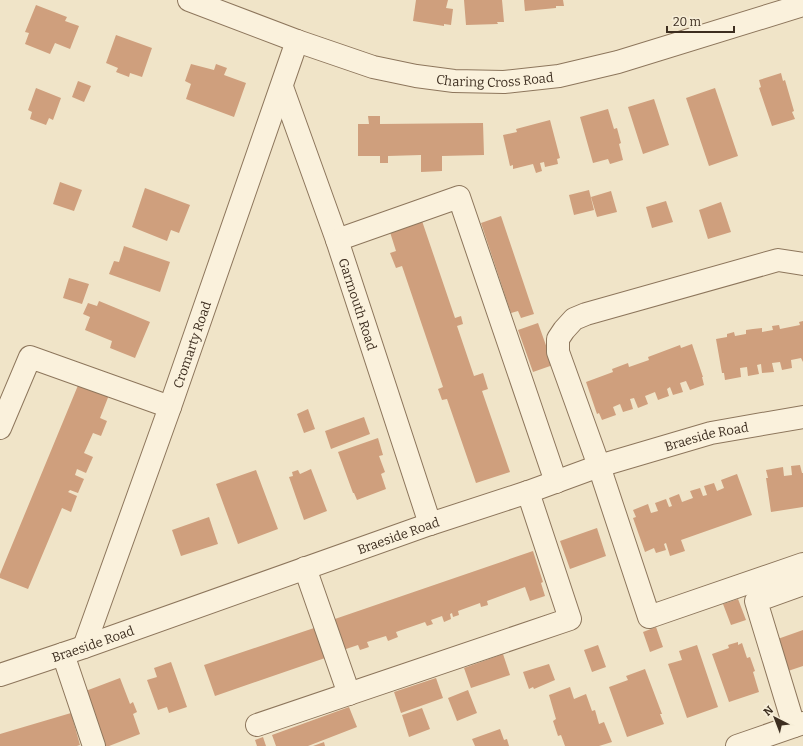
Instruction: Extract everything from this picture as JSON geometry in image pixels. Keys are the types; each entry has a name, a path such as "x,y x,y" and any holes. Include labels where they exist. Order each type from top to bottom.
{"street":[{"name":"Charing Cross Road","path":"189,0 298,41 373,67 416,76 454,81 504,82 559,76 618,62 803,5"},
{"name":"Cromarty Road","path":"84,647 170,408 298,41"},
{"name":"Garmouth Road","path":"282,86 337,240 430,524"},
{"path":"337,240 459,197 556,482"},
{"path":"803,264 778,260 586,314 574,319 558,339 558,352 599,466 649,617 803,564"},
{"path":"0,428 30,357 170,408"},
{"name":"Braeside Road","path":"0,675 84,647 430,524 528,492 599,466 711,433 803,417"},
{"path":"257,725 570,619 528,492"},
{"path":"305,568 349,694"},
{"path":"737,746 799,725 756,601 803,584"},
{"path":"63,654 94,746"}],"building":[{"path":"416,0 448,0 446,8 453,9 451,25 444,24 444,26 413,21"},
{"path":"464,0 502,0 504,22 497,22 498,24 466,25"},
{"path":"524,0 563,0 564,6 525,11"},
{"path":"36,5 67,17 65,21 79,26 70,49 55,43 50,54 25,44 29,33 25,32"},
{"path":"116,35 152,48 142,77 130,73 129,77 116,72 118,68 106,63"},
{"path":"191,64 214,70 216,64 227,68 224,75 246,83 234,117 186,99 191,84 185,81"},
{"path":"781,73 783,81 785,80 795,119 772,126 759,88 761,87 759,80"},
{"path":"78,81 91,86 84,102 72,97"},
{"path":"36,88 61,98 53,120 49,118 46,125 30,119 32,112 28,110"},
{"path":"715,88 738,156 709,166 686,98"},
{"path":"654,99 669,145 643,154 628,107"},
{"path":"608,109 614,129 617,128 623,160 610,164 608,159 593,163 580,117"},
{"path":"368,116 380,116 380,124 483,123 484,155 442,156 442,171 421,172 421,155 388,156 388,163 380,163 380,156 358,156 358,124 369,124"},
{"path":"550,120 560,158 557,159 558,164 545,167 544,162 540,163 542,171 536,173 533,164 513,169 513,165 510,166 503,135 517,132 516,129"},
{"path":"60,182 82,190 74,211 53,204"},
{"path":"145,188 190,205 179,233 171,230 167,241 132,227"},
{"path":"589,190 594,210 574,215 569,195"},
{"path":"611,191 617,212 597,217 591,197"},
{"path":"666,201 673,222 652,228 646,207"},
{"path":"721,202 731,232 708,239 699,210"},
{"path":"501,216 534,314 521,318 518,311 511,313 481,223"},
{"path":"421,218 455,318 461,316 463,324 457,326 474,376 483,373 488,389 482,391 510,472 476,483 447,399 442,400 438,389 443,387 402,266 396,268 390,253 396,251 389,229"},
{"path":"124,246 170,262 160,292 109,274 114,261 119,262"},
{"path":"69,278 89,284 82,304 63,298"},
{"path":"99,301 150,322 135,358 110,348 112,341 85,330 90,317 83,314 88,303 97,306"},
{"path":"803,321 803,362 801,358 791,360 792,368 782,370 780,362 772,363 774,372 762,373 761,364 757,365 759,374 748,376 747,367 740,368 741,377 725,380 724,373 722,373 716,339 727,337 727,334 734,332 735,336 746,334 746,330 762,328 762,332 773,330 772,326 779,325 780,329 800,325 799,322"},
{"path":"538,323 553,365 533,372 518,330"},
{"path":"692,344 703,377 704,385 690,390 686,381 680,383 683,392 673,395 670,387 667,389 669,396 658,400 655,392 645,396 648,404 638,408 634,398 630,399 633,409 623,412 620,404 613,407 616,415 602,420 599,413 597,414 586,382 613,372 612,369 628,363 629,367 649,360 648,357 680,345 681,348"},
{"path":"79,383 109,395 100,418 107,421 101,436 93,433 84,453 93,457 86,473 77,469 75,475 84,479 78,493 70,490 68,492 77,496 71,512 62,508 28,589 0,578 0,574"},
{"path":"308,409 315,429 304,433 297,414"},
{"path":"364,417 370,434 331,449 325,431"},
{"path":"378,438 383,455 379,456 385,472 381,474 386,489 357,500 338,452"},
{"path":"800,465 803,473 803,507 771,512 766,470 783,467 784,476 792,475 791,466"},
{"path":"311,469 327,511 304,520 289,477 293,476 292,472 298,470 300,474"},
{"path":"256,470 278,529 238,544 216,484"},
{"path":"737,474 752,515 681,540 685,551 670,556 666,543 664,544 666,550 656,553 654,548 645,552 633,518 636,517 633,510 648,504 651,513 658,511 655,503 666,499 669,507 672,506 669,498 679,494 682,502 693,498 690,491 700,488 703,496 707,495 704,486 714,483 717,491 724,488 721,480"},
{"path":"209,517 218,544 181,556 172,530"},
{"path":"597,528 606,556 570,569 560,541"},
{"path":"533,551 543,582 541,583 545,596 530,601 525,587 487,601 488,605 481,607 480,603 458,611 459,615 453,617 452,613 450,614 451,619 444,622 442,616 431,620 433,624 427,626 425,622 396,632 398,637 388,641 386,636 367,642 369,647 360,650 358,645 340,651 329,621"},
{"path":"738,599 746,620 731,625 723,604"},
{"path":"317,627 328,657 215,696 204,665"},
{"path":"656,627 663,647 650,652 643,632"},
{"path":"803,630 803,666 782,673 772,641"},
{"path":"738,642 738,645 742,643 747,658 750,657 755,671 753,672 759,692 729,702 712,654 729,648 728,645"},
{"path":"598,645 606,667 592,672 584,650"},
{"path":"697,645 718,707 687,718 668,664 682,660 679,651"},
{"path":"503,654 510,675 471,688 464,668"},
{"path":"171,662 187,707 169,713 167,707 158,710 147,680 157,677 154,668"},
{"path":"549,664 555,680 534,689 533,687 529,689 523,672"},
{"path":"645,669 662,714 660,714 664,724 627,737 609,687 628,680 626,676"},
{"path":"120,678 130,704 133,702 137,712 133,714 140,734 109,746 103,746 83,692"},
{"path":"436,678 443,698 401,713 394,692"},
{"path":"570,687 574,699 586,694 592,711 595,710 599,724 604,722 612,742 599,746 565,746 561,735 558,736 553,721 556,719 549,695"},
{"path":"468,690 477,713 457,721 448,698"},
{"path":"349,707 357,727 308,746 276,746 272,735"},
{"path":"422,708 430,729 409,737 402,715"},
{"path":"71,713 80,745 0,746 0,734"},
{"path":"500,729 504,740 507,739 509,746 475,746 472,739"},
{"path":"263,737 266,746 257,746 255,740"},
{"path":"324,742 325,746 313,746"}]}
